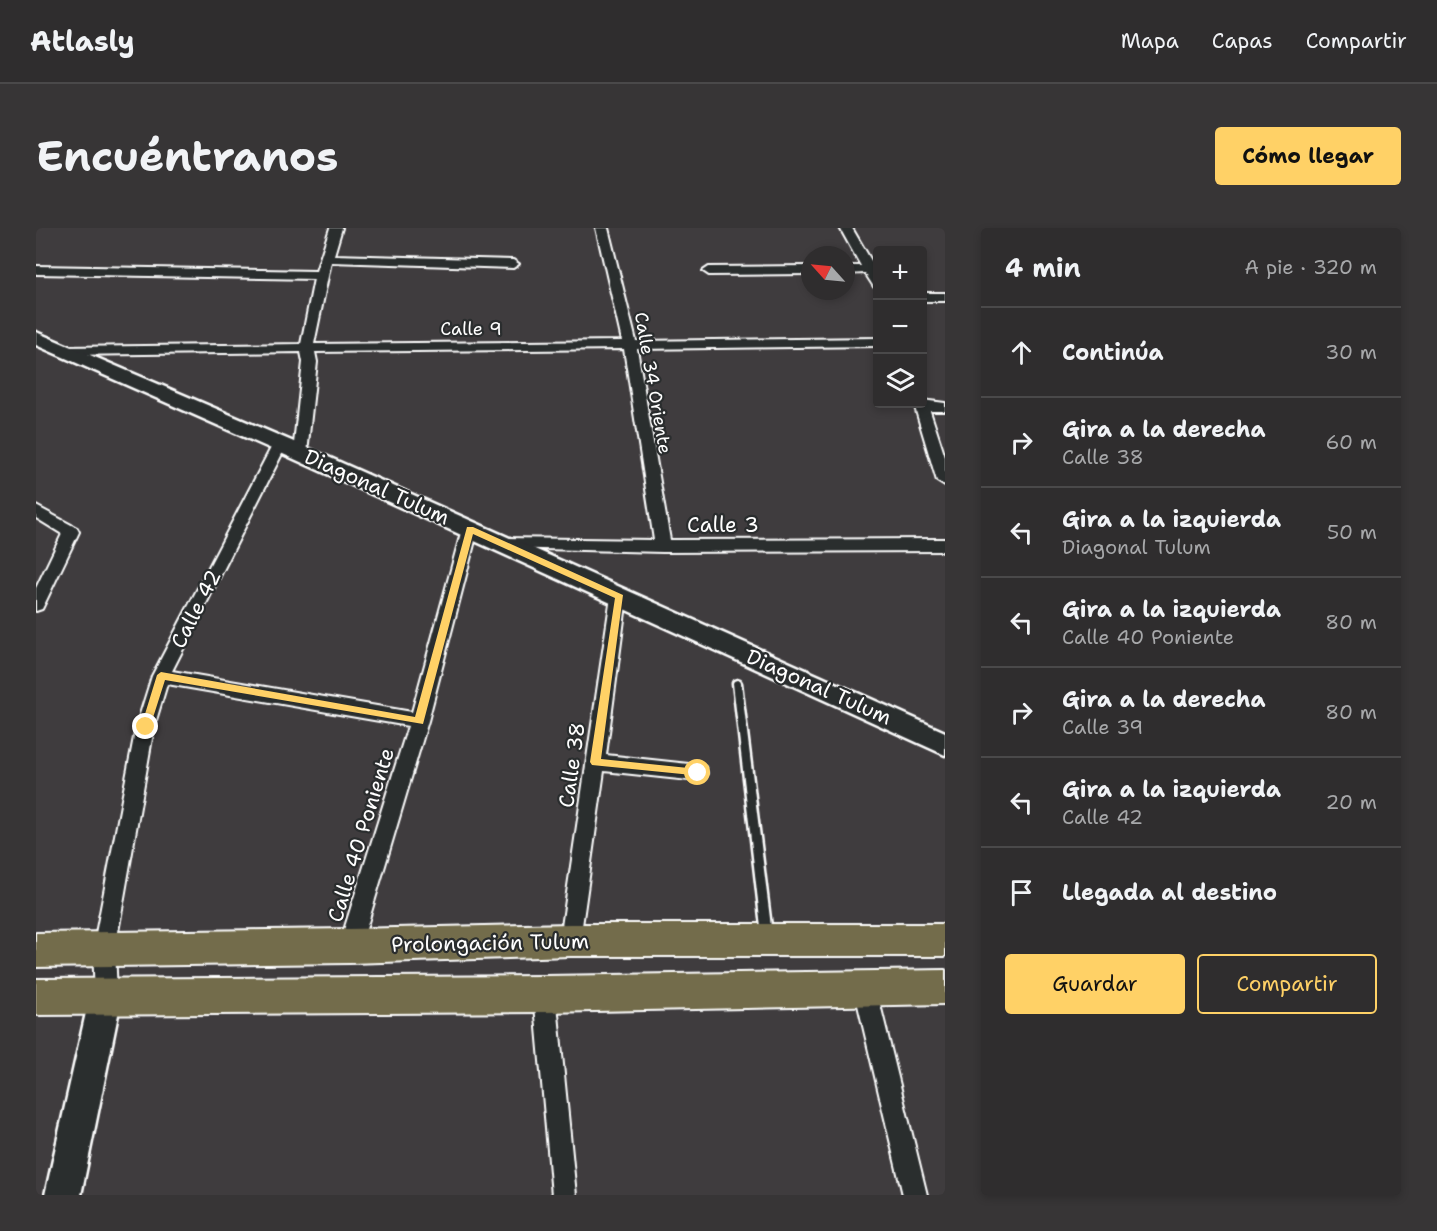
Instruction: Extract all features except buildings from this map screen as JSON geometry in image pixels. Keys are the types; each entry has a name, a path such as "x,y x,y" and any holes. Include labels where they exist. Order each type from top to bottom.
{"main road":[{"name":"Diagonal Tulum","path":"36,338 290,448 945,744"},
{"name":"Prolongación Tulum","path":"36,950 351,946 570,940 945,940"},
{"path":"36,997 545,994 945,987"},
{"path":"63,1195 106,995"}],"street":[{"name":"Calle 42","path":"106,995 104,949 146,727 161,675 290,448 310,362 307,348 321,275 336,228"},
{"name":"Calle 34 Oriente","path":"602,228 630,345 663,546"},
{"path":"846,228 873,275"},
{"path":"327,258 513,264"},
{"path":"36,270 321,275"},
{"path":"709,272 801,270"},
{"path":"855,270 870,270"},
{"path":"927,297 945,297"},
{"name":"Calle 9","path":"65,351 873,342"},
{"path":"927,405 945,407"},
{"path":"923,408 945,481"},
{"path":"36,511 71,532 36,605"},
{"name":"Calle 40 Poniente","path":"351,946 419,721 470,529"},
{"name":"Calle 3","path":"502,544 945,545"},
{"name":"Calle 38","path":"570,940 619,597"},
{"path":"161,675 419,721"},
{"path":"596,762 698,773"},
{"path":"865,988 915,1195"},
{"path":"545,994 564,1195"}],"lane":[{"path":"737,683 768,941"}],"route":[{"path":"146,727 161,675 419,721 470,529 619,597 596,762 698,773"}]}
